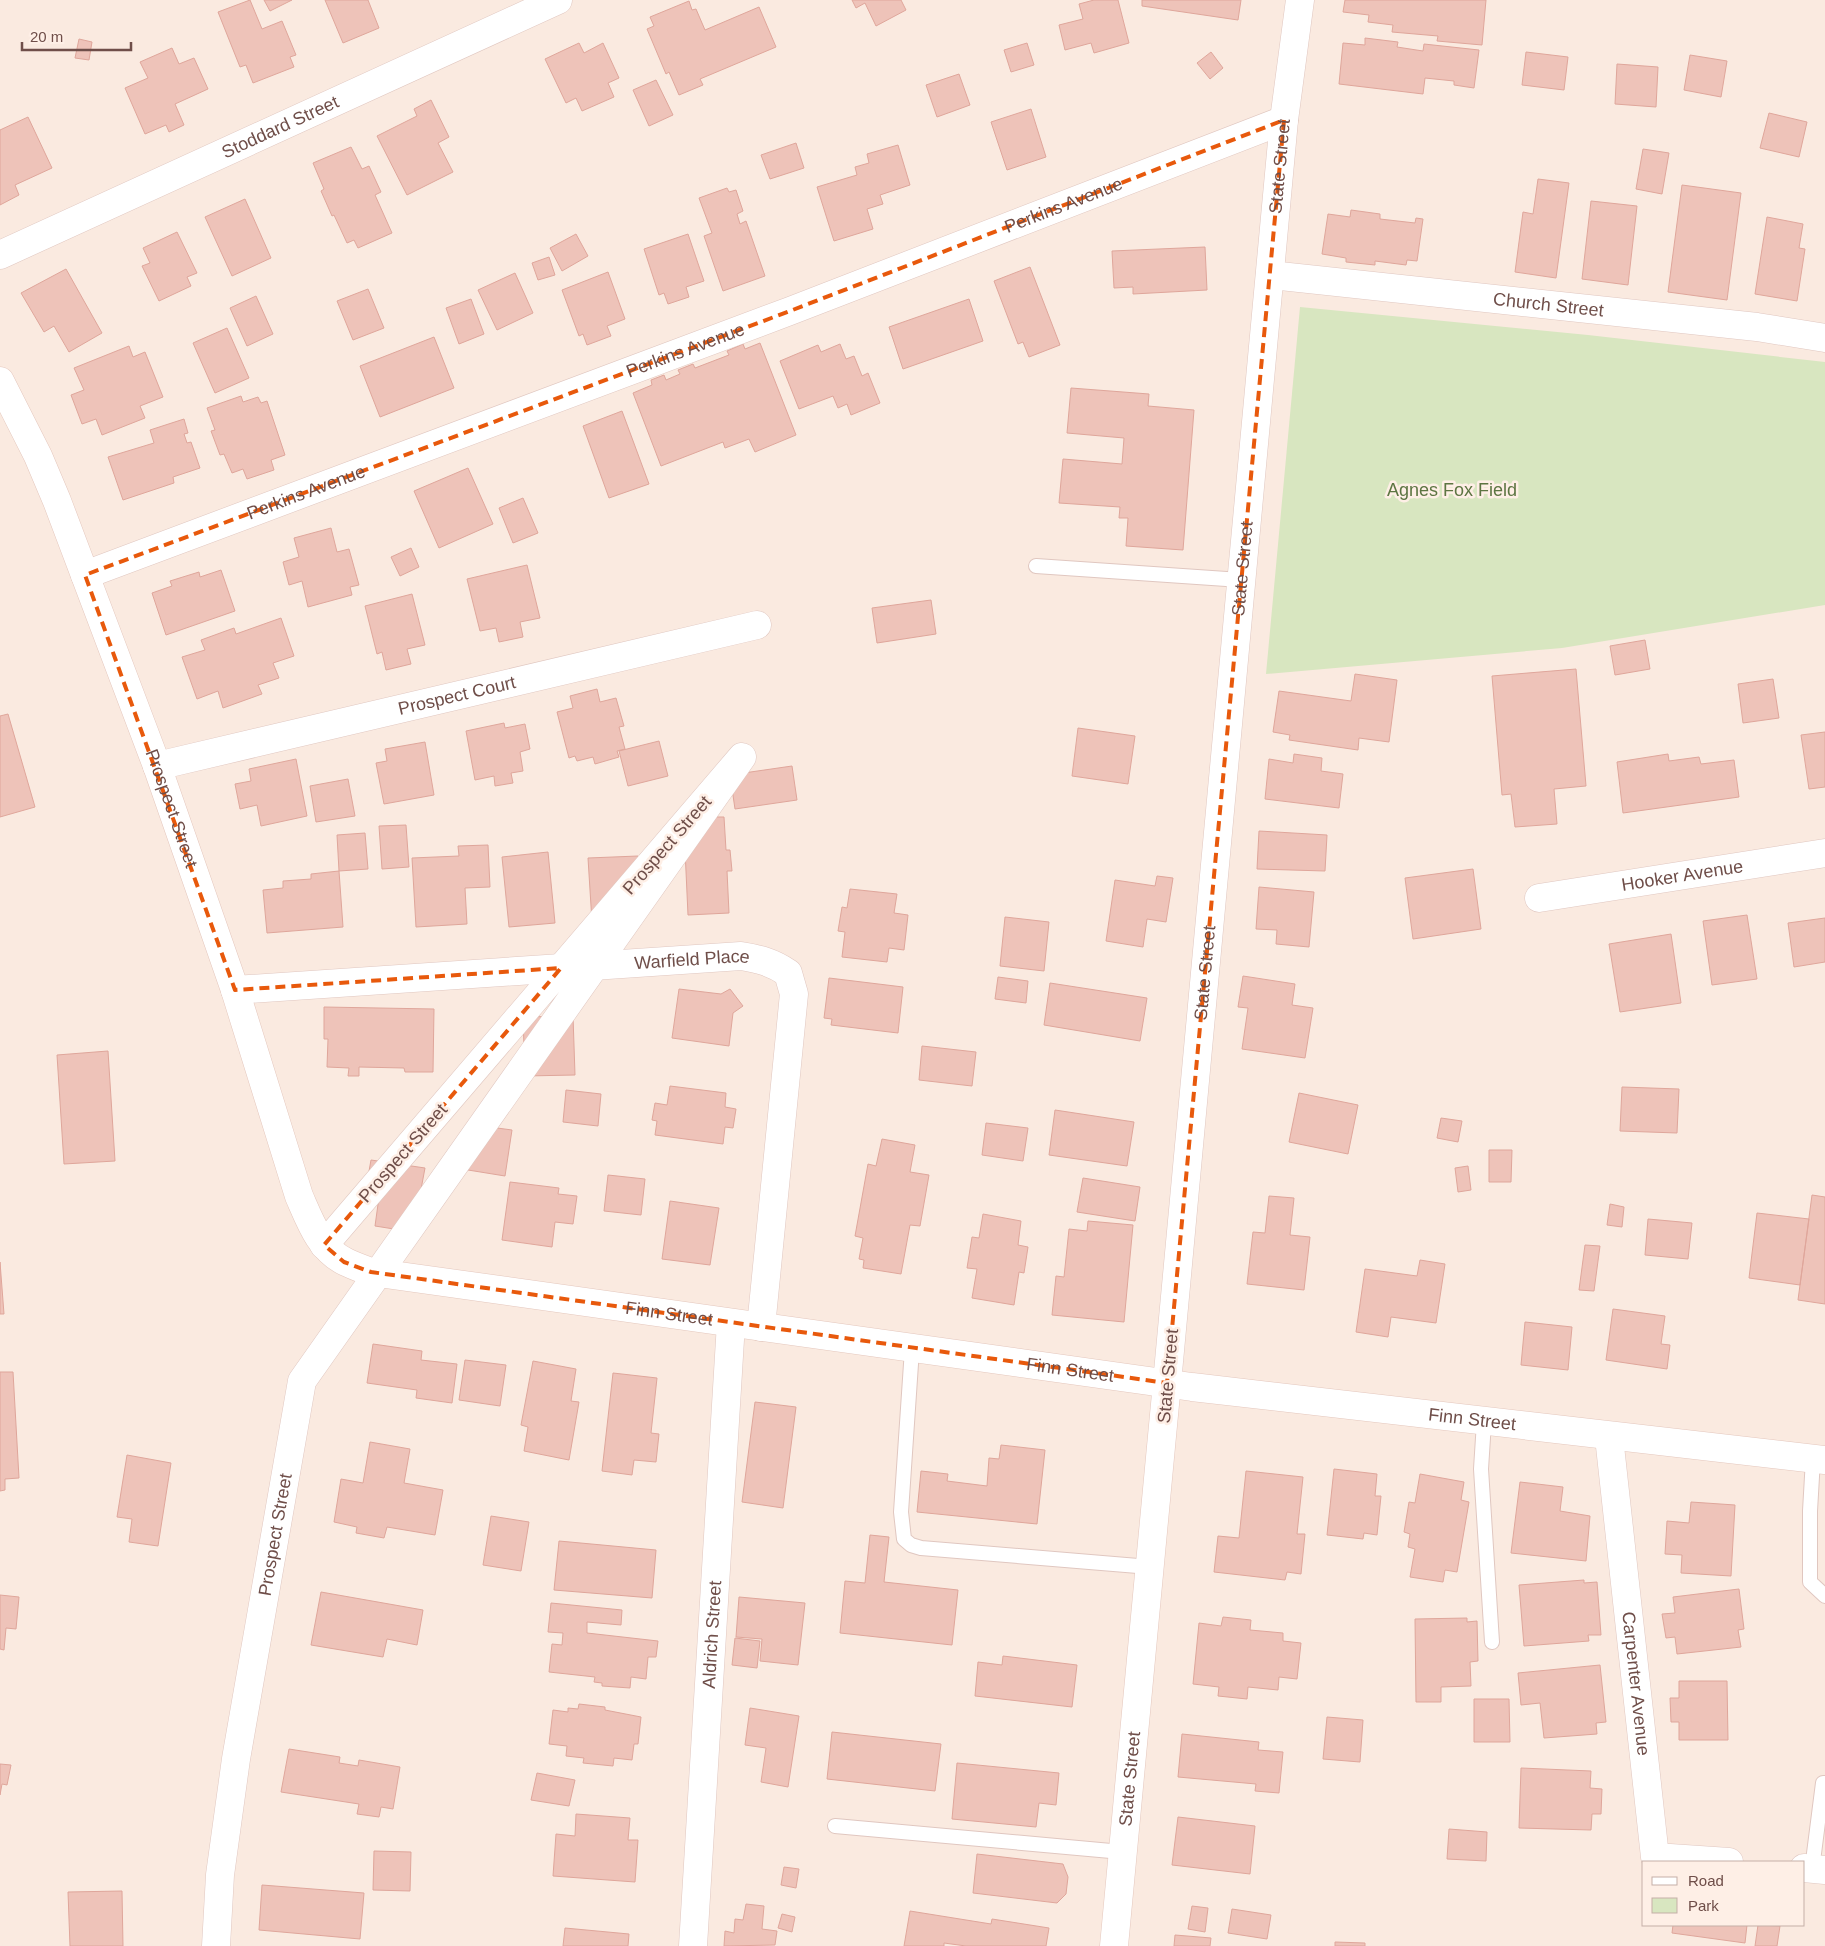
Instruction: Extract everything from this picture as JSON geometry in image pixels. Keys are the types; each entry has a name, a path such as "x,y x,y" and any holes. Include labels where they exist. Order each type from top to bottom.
{"street":[{"name":"Stoddard Street","path":"0,255 558,0"},
{"name":"State Street","path":"1114,1946 1168,1383 1284,120 1300,0"},
{"name":"Perkins Avenue","path":"85,575 790,311 1284,120"},
{"name":"Church Street","path":"1270,275 1757,327 1825,338"},
{"name":"Prospect Street","path":"0,381 38,456 57,501 157,766 235,990 300,1196 312,1226 324,1245 742,757 302,1381 236,1759 220,1875 216,1946"},
{"name":"Prospect Court","path":"157,766 757,625"},
{"name":"Hooker Avenue","path":"1539,898 1825,853"},
{"name":"Warfield Place","path":"235,990 741,956 761,959 788,973 794,994 761,1327"},
{"name":"Finn Street","path":"324,1245 344,1262 371,1272 1168,1383 1609,1437 1819,1460"},
{"name":"Aldrich Street","path":"693,1946 731,1323"},
{"name":"Carpenter Avenue","path":"1609,1437 1655,1856 1717,1861"}],"lane":[{"path":"1036,566 1241,580"},
{"path":"912,1348 901,1512 904,1539 912,1545 921,1548 1150,1567"},
{"path":"1484,1422 1481,1469 1492,1642"},
{"path":"1819,1460 1810,1511 1810,1582 1825,1596"},
{"path":"1814,1869 1823,1783 1825,1783"},
{"path":"835,1826 1122,1852"}],"highlighted area":[{"path":"1284,120 1167,1383 371,1272 344,1262 324,1245 561,968 235,990 85,575 790,311"}],"green space":[{"name":"Agnes Fox Field","path":"1300,307 1588,335 1825,362 1825,605 1562,648 1266,674"}],"building":[{"path":"250,0 262,29 282,21 296,55 290,57 294,67 253,83 246,65 240,67 218,12"},
{"path":"264,0 292,0 270,11"},
{"path":"325,0 368,0 379,28 343,43"},
{"path":"852,0 901,0 906,10 876,26 865,3 856,8"},
{"path":"1094,0 1118,0 1129,43 1094,53 1091,43 1065,50 1059,25 1083,19 1079,4"},
{"path":"1142,0 1241,0 1238,20 1142,6"},
{"path":"1345,0 1486,0 1482,45 1437,41 1438,36 1392,32 1393,25 1368,22 1369,15 1343,12"},
{"path":"689,1 692,10 696,9 705,30 759,7 776,47 700,79 703,85 679,95 669,72 666,74 647,29 654,26 650,17"},
{"path":"1365,38 1398,42 1397,47 1423,51 1424,44 1479,50 1474,88 1454,85 1454,81 1425,78 1423,94 1339,84 1343,43 1365,45"},
{"path":"79,39 92,42 89,60 75,58"},
{"path":"579,43 584,53 603,43 619,78 608,83 614,97 582,111 576,98 566,103 545,59"},
{"path":"1027,43 1034,65 1011,72 1004,50"},
{"path":"172,48 179,64 194,58 208,89 175,104 184,125 169,132 166,125 145,134 125,88 148,78 140,62"},
{"path":"1211,52 1223,68 1210,79 1197,63"},
{"path":"1526,52 1568,57 1564,90 1522,85"},
{"path":"1690,55 1727,61 1721,97 1684,90"},
{"path":"1617,64 1658,67 1656,107 1615,104"},
{"path":"959,74 970,105 937,117 926,85"},
{"path":"656,80 673,115 649,126 633,90"},
{"path":"431,100 449,137 438,143 453,172 407,195 377,136 417,116 414,109"},
{"path":"1031,109 1046,157 1007,170 991,122"},
{"path":"1769,113 1807,122 1799,157 1760,148"},
{"path":"28,117 52,168 15,185 19,195 0,205 0,130"},
{"path":"796,143 804,168 770,179 761,155"},
{"path":"898,145 910,185 880,195 883,204 867,209 873,229 834,241 817,187 857,175 855,167 869,163 867,154"},
{"path":"351,147 362,169 369,166 381,192 375,195 392,233 358,248 354,240 347,243 334,215 332,216 321,191 324,189 313,163"},
{"path":"1643,149 1669,153 1662,194 1636,189"},
{"path":"1538,179 1569,183 1556,278 1515,272 1523,212 1533,214"},
{"path":"1682,185 1741,193 1727,300 1668,292"},
{"path":"727,188 729,192 736,190 743,211 737,214 740,224 746,221 765,276 723,291 704,236 712,233 699,198"},
{"path":"245,199 271,258 232,276 205,217"},
{"path":"1591,201 1637,206 1628,285 1582,279"},
{"path":"1351,210 1380,214 1380,219 1415,223 1416,218 1423,219 1417,261 1407,260 1406,265 1375,261 1375,265 1346,262 1346,258 1322,254 1328,214 1350,217"},
{"path":"1767,217 1803,224 1799,248 1805,249 1797,301 1755,294"},
{"path":"177,232 197,273 187,277 191,286 159,301 142,266 150,263 143,248"},
{"path":"576,234 588,256 562,271 550,248"},
{"path":"688,234 704,281 686,287 689,297 668,304 664,293 659,295 644,249"},
{"path":"1205,247 1207,290 1133,294 1133,287 1114,288 1112,251"},
{"path":"549,257 555,275 538,280 532,263"},
{"path":"1030,267 1060,345 1029,357 1023,342 1018,344 994,281"},
{"path":"66,269 102,333 69,352 54,326 44,332 21,293"},
{"path":"608,272 625,319 607,326 611,336 587,345 583,334 579,336 562,290"},
{"path":"515,273 533,313 497,330 478,290"},
{"path":"368,289 384,328 353,340 337,301"},
{"path":"256,296 273,334 247,346 230,308"},
{"path":"471,299 484,334 459,344 446,308"},
{"path":"969,299 983,341 903,369 889,327"},
{"path":"227,328 249,378 215,393 193,343"},
{"path":"434,337 454,388 380,417 360,366"},
{"path":"760,343 796,435 755,452 749,439 725,448 723,442 661,466 633,393 652,385 651,380 664,375 666,380 680,374 678,370 693,364 695,368 729,355 727,351 743,344 745,349"},
{"path":"840,344 846,359 854,356 862,376 868,373 880,403 851,415 847,404 838,408 833,396 799,409 780,361 818,345 821,352"},
{"path":"129,346 133,357 145,352 163,397 140,406 145,418 102,435 96,419 82,424 71,395 84,390 74,368"},
{"path":"1071,388 1149,394 1148,406 1194,410 1183,550 1126,546 1128,518 1119,518 1120,507 1059,503 1063,459 1122,464 1124,438 1067,433"},
{"path":"241,396 243,402 258,397 261,403 267,401 285,455 271,460 274,470 247,479 243,469 232,473 224,454 220,455 211,431 215,430 207,408"},
{"path":"622,411 649,484 609,498 583,426"},
{"path":"184,419 188,433 184,434 187,443 191,442 200,468 173,477 174,483 123,500 108,457 154,443 150,430"},
{"path":"468,468 493,524 439,548 414,491"},
{"path":"523,498 538,533 513,543 499,508"},
{"path":"331,528 337,552 349,549 359,585 350,587 352,595 308,607 302,581 289,585 283,562 299,557 294,538"},
{"path":"411,548 419,567 400,576 391,557"},
{"path":"527,565 540,618 520,622 523,637 499,642 496,628 480,631 467,579"},
{"path":"221,570 235,611 166,635 152,593 172,586 170,581 199,572 200,577"},
{"path":"412,594 425,645 407,649 411,664 386,670 382,652 377,654 365,606"},
{"path":"931,600 936,634 877,643 872,608"},
{"path":"281,618 294,656 273,663 279,678 258,685 262,694 223,708 218,691 197,699 182,657 205,650 201,640 234,628 236,634"},
{"path":"1645,640 1650,669 1615,675 1610,646"},
{"path":"1576,669 1586,786 1554,789 1557,824 1515,827 1511,794 1502,795 1492,676"},
{"path":"1355,674 1397,680 1389,742 1359,738 1358,750 1289,740 1290,735 1273,732 1279,691 1351,701"},
{"path":"1773,679 1779,718 1743,723 1738,684"},
{"path":"597,689 600,702 616,698 624,726 619,727 625,749 617,751 619,757 595,764 593,757 577,761 575,756 569,758 557,712 573,708 570,696"},
{"path":"8,714 35,807 0,817 0,716"},
{"path":"504,723 505,728 525,724 530,749 520,752 523,771 511,773 513,783 495,786 494,776 475,780 466,731"},
{"path":"1078,728 1135,736 1128,784 1072,776"},
{"path":"1825,732 1825,787 1809,789 1801,735"},
{"path":"659,741 668,776 628,786 619,751"},
{"path":"425,742 434,795 384,804 376,763 387,761 385,749"},
{"path":"1294,754 1322,758 1321,771 1343,774 1339,808 1265,799 1269,759 1293,763"},
{"path":"1668,754 1669,761 1699,757 1701,764 1734,760 1739,797 1623,813 1617,762"},
{"path":"296,759 307,816 261,826 257,805 240,809 235,784 251,781 249,769"},
{"path":"792,766 797,800 735,809 730,775"},
{"path":"348,779 355,816 316,822 310,786"},
{"path":"716,805 717,817 724,817 726,850 730,850 732,871 727,871 729,913 688,915 683,806"},
{"path":"406,825 409,867 382,869 379,826"},
{"path":"1259,831 1327,835 1325,871 1257,869"},
{"path":"365,833 368,869 339,871 337,835"},
{"path":"488,845 490,887 465,888 467,924 416,927 412,858 459,856 458,846"},
{"path":"548,852 555,923 509,927 502,857"},
{"path":"638,856 641,919 592,922 588,858"},
{"path":"1473,869 1481,929 1413,939 1405,878"},
{"path":"339,871 343,927 267,933 263,890 283,888 283,881 311,879 311,874"},
{"path":"1157,876 1173,878 1166,922 1147,919 1143,947 1106,941 1115,880 1155,886"},
{"path":"1259,887 1314,892 1309,947 1276,944 1277,930 1256,929"},
{"path":"850,889 897,894 894,913 908,915 904,950 889,948 887,962 842,957 845,932 838,931 842,907 847,908"},
{"path":"1747,915 1757,979 1712,985 1703,921"},
{"path":"1005,917 1049,922 1044,971 1000,966"},
{"path":"1825,918 1825,962 1794,967 1788,923"},
{"path":"1671,934 1681,1003 1620,1012 1609,944"},
{"path":"1243,976 1295,984 1292,1005 1313,1008 1305,1058 1242,1049 1248,1008 1238,1007"},
{"path":"998,977 1028,981 1026,1003 995,999"},
{"path":"829,978 903,987 898,1033 831,1025 832,1019 824,1018"},
{"path":"1050,983 1147,998 1140,1041 1044,1025"},
{"path":"679,989 721,994 730,989 743,1006 733,1013 729,1046 672,1038"},
{"path":"324,1007 434,1009 433,1072 405,1072 404,1068 359,1067 359,1076 348,1076 349,1068 327,1067 328,1039 324,1039"},
{"path":"573,1016 575,1075 525,1076 523,1017"},
{"path":"922,1046 976,1052 972,1086 919,1080"},
{"path":"108,1051 115,1161 64,1164 57,1055"},
{"path":"670,1086 726,1093 725,1107 736,1109 733,1128 725,1127 723,1144 655,1135 657,1121 652,1120 655,1103 667,1105"},
{"path":"1622,1087 1679,1089 1677,1133 1620,1131"},
{"path":"566,1090 601,1094 598,1126 563,1122"},
{"path":"1299,1093 1358,1105 1348,1154 1289,1142"},
{"path":"1055,1110 1134,1122 1127,1166 1049,1155"},
{"path":"1441,1118 1462,1121 1458,1142 1437,1138"},
{"path":"986,1123 1028,1128 1023,1161 982,1155"},
{"path":"475,1125 512,1130 505,1176 468,1170"},
{"path":"882,1139 915,1145 910,1172 929,1175 920,1226 910,1225 901,1274 863,1268 864,1260 859,1259 863,1238 855,1236 868,1164 876,1166"},
{"path":"1489,1150 1512,1150 1511,1182 1489,1182"},
{"path":"371,1160 425,1168 413,1232 375,1226 380,1190 366,1188"},
{"path":"1468,1166 1471,1190 1458,1192 1455,1168"},
{"path":"608,1175 645,1179 641,1215 604,1211"},
{"path":"1083,1178 1140,1187 1135,1221 1077,1212"},
{"path":"510,1182 559,1188 558,1194 577,1196 573,1224 555,1222 552,1247 502,1240"},
{"path":"1812,1195 1825,1197 1825,1304 1798,1300"},
{"path":"1269,1196 1294,1198 1290,1235 1310,1237 1304,1290 1247,1284 1253,1232 1265,1233"},
{"path":"670,1201 719,1208 710,1265 662,1259"},
{"path":"1610,1204 1624,1207 1622,1227 1607,1225"},
{"path":"1757,1213 1809,1219 1800,1285 1749,1278"},
{"path":"983,1214 1021,1221 1018,1245 1028,1247 1024,1273 1019,1272 1014,1305 972,1298 977,1269 967,1268 972,1237 979,1238"},
{"path":"1648,1219 1692,1223 1688,1259 1645,1255"},
{"path":"1088,1221 1133,1225 1124,1322 1052,1315 1056,1276 1064,1277 1069,1229 1087,1231"},
{"path":"1585,1245 1600,1246 1594,1291 1579,1290"},
{"path":"1420,1260 1445,1264 1436,1323 1391,1317 1388,1337 1356,1332 1365,1269 1417,1276"},
{"path":"0,1262 4,1314 0,1314"},
{"path":"1613,1309 1665,1316 1661,1344 1670,1345 1667,1369 1606,1360"},
{"path":"1525,1322 1572,1327 1568,1370 1521,1365"},
{"path":"373,1344 422,1351 421,1360 457,1364 452,1403 416,1398 417,1390 367,1383"},
{"path":"465,1360 506,1365 500,1406 459,1400"},
{"path":"533,1361 576,1369 571,1401 579,1402 569,1460 524,1451 528,1427 521,1425"},
{"path":"0,1372 13,1372 19,1478 5,1479 5,1490 0,1491"},
{"path":"613,1373 657,1378 651,1433 659,1434 656,1462 634,1460 632,1475 602,1471"},
{"path":"755,1402 796,1407 783,1508 742,1502"},
{"path":"370,1442 410,1449 404,1483 443,1490 435,1535 387,1527 384,1538 356,1533 357,1527 334,1522 341,1479 363,1483"},
{"path":"1001,1445 1045,1450 1037,1524 917,1512 921,1471 948,1474 947,1481 987,1486 989,1458 999,1459"},
{"path":"127,1455 171,1463 158,1546 129,1542 132,1519 117,1517"},
{"path":"1334,1469 1377,1474 1375,1496 1381,1496 1377,1535 1364,1533 1363,1539 1327,1535"},
{"path":"1246,1471 1303,1477 1297,1534 1305,1534 1301,1574 1287,1572 1285,1580 1214,1572 1218,1536 1239,1538"},
{"path":"1420,1474 1464,1482 1461,1500 1469,1502 1457,1572 1445,1570 1443,1582 1410,1577 1415,1549 1408,1547 1410,1534 1404,1532 1409,1502 1415,1503"},
{"path":"1520,1482 1563,1487 1560,1511 1590,1516 1586,1561 1511,1553"},
{"path":"1691,1502 1735,1505 1731,1576 1681,1573 1682,1555 1665,1554 1667,1521 1689,1523"},
{"path":"491,1516 529,1522 521,1571 483,1565"},
{"path":"870,1535 889,1537 884,1582 958,1590 952,1645 840,1633 845,1581 865,1583"},
{"path":"559,1541 656,1550 652,1598 554,1590"},
{"path":"1584,1580 1584,1583 1597,1582 1601,1635 1588,1635 1589,1641 1524,1646 1519,1585"},
{"path":"1739,1589 1744,1629 1738,1630 1741,1647 1677,1654 1675,1637 1666,1638 1662,1614 1675,1613 1673,1597"},
{"path":"321,1592 423,1610 417,1645 387,1639 383,1657 311,1645"},
{"path":"0,1595 19,1597 16,1629 6,1628 4,1650 0,1649"},
{"path":"739,1597 805,1603 798,1665 760,1661 762,1639 736,1637"},
{"path":"551,1603 622,1610 621,1625 587,1622 587,1633 658,1641 656,1657 648,1657 646,1679 631,1677 630,1688 602,1686 602,1683 594,1682 595,1677 549,1672 552,1644 562,1645 563,1633 548,1632"},
{"path":"1223,1617 1251,1620 1250,1630 1283,1633 1283,1641 1301,1643 1297,1679 1279,1677 1278,1690 1248,1687 1247,1699 1218,1696 1219,1687 1193,1684 1199,1623 1221,1626"},
{"path":"1467,1618 1467,1622 1477,1621 1478,1661 1470,1662 1471,1686 1441,1687 1441,1702 1416,1702 1415,1619"},
{"path":"735,1638 760,1641 757,1668 732,1665"},
{"path":"1003,1656 1077,1665 1072,1707 975,1696 978,1662 1002,1665"},
{"path":"1600,1665 1606,1722 1596,1723 1597,1734 1544,1738 1540,1703 1521,1705 1518,1673"},
{"path":"1679,1681 1727,1681 1728,1740 1679,1740 1679,1722 1671,1722 1670,1698 1679,1698"},
{"path":"1474,1699 1509,1699 1510,1742 1474,1742"},
{"path":"579,1704 605,1707 605,1710 641,1717 638,1744 634,1744 632,1760 614,1758 613,1766 583,1763 584,1758 566,1756 567,1746 549,1744 553,1710 568,1712 568,1708 578,1709"},
{"path":"750,1708 799,1716 788,1787 761,1782 766,1748 745,1745"},
{"path":"1327,1717 1363,1720 1360,1762 1323,1759"},
{"path":"832,1732 941,1744 935,1791 827,1779"},
{"path":"1182,1734 1259,1742 1258,1750 1283,1752 1279,1793 1255,1791 1256,1784 1178,1777"},
{"path":"289,1749 340,1757 339,1763 358,1766 359,1760 400,1767 393,1809 381,1807 379,1817 357,1814 359,1804 281,1792"},
{"path":"957,1763 1059,1773 1056,1805 1039,1803 1036,1827 952,1819"},
{"path":"0,1764 11,1765 7,1785 2,1784 0,1795"},
{"path":"1521,1768 1591,1771 1590,1788 1602,1789 1601,1814 1592,1814 1591,1830 1519,1828"},
{"path":"537,1773 575,1780 569,1806 531,1800"},
{"path":"576,1814 630,1818 628,1840 638,1840 635,1882 553,1876 556,1834 575,1836"},
{"path":"1178,1817 1255,1826 1250,1874 1172,1865"},
{"path":"1449,1829 1487,1832 1486,1861 1447,1859"},
{"path":"374,1851 411,1852 410,1891 373,1890"},
{"path":"977,1854 1063,1864 1068,1877 1066,1894 1057,1903 973,1893"},
{"path":"784,1867 799,1869 796,1888 781,1885"},
{"path":"262,1885 364,1893 360,1939 259,1930"},
{"path":"122,1891 123,1946 70,1946 68,1892"},
{"path":"746,1904 764,1906 762,1929 777,1931 775,1945 724,1946 725,1931 734,1933 735,1919 743,1920"},
{"path":"1192,1906 1208,1908 1205,1932 1188,1929"},
{"path":"1232,1909 1271,1915 1267,1939 1228,1933"},
{"path":"910,1911 991,1924 992,1919 1049,1928 1046,1946 966,1946 944,1943 944,1946 904,1946"},
{"path":"782,1914 795,1917 792,1932 778,1928"},
{"path":"1673,1926 1747,1926 1745,1943 1672,1933"},
{"path":"1758,1926 1780,1926 1777,1946 1755,1946"},
{"path":"565,1928 629,1934 628,1946 563,1946"},
{"path":"1175,1935 1211,1938 1210,1946 1174,1946"},
{"path":"1335,1942 1365,1943 1365,1946 1335,1946"}]}
